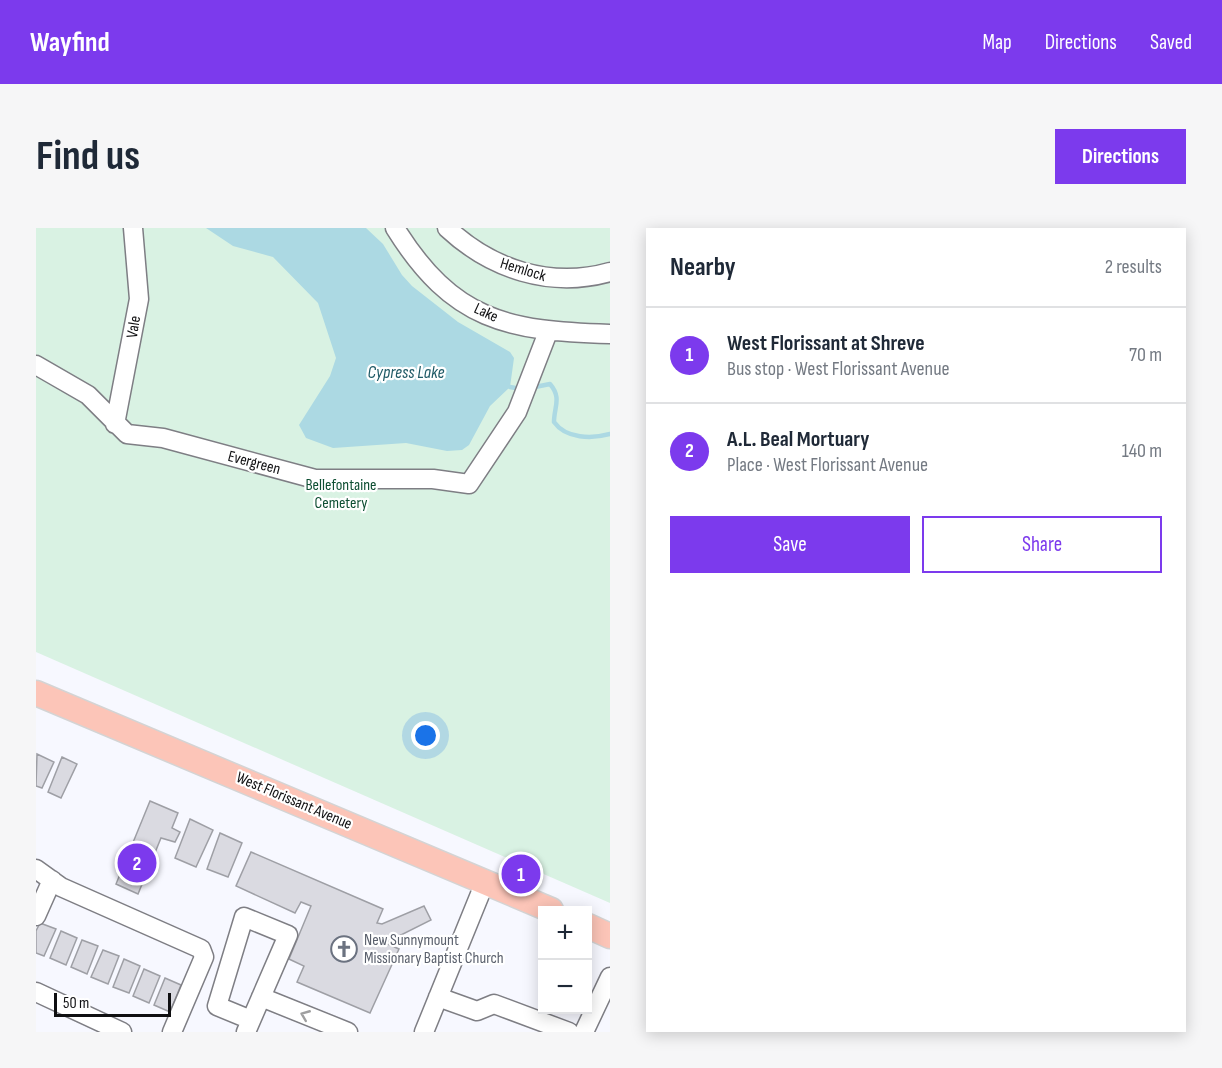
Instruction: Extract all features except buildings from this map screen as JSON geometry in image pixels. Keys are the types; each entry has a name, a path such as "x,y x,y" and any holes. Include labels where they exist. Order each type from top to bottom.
{"main road":[{"name":"West Florissant Avenue","path":"36,693 542,906"},
{"path":"592,928 610,936"}],"street":[{"name":"Vale","path":"115,424 139,299 133,228"},
{"name":"Lake","path":"395,228 413,256 434,281 464,303 488,316 519,327 548,332 610,334"},
{"name":"Hemlock","path":"447,228 470,249 514,270 555,279 610,272"},
{"name":"Evergreen","path":"36,365 88,395 115,424 128,434 163,438 315,479 433,478 469,484 516,412 548,332"},
{"path":"36,869 62,887 201,949 204,957 172,1032"},
{"path":"36,916 52,880"},
{"path":"424,1032 485,882"},
{"path":"244,917 288,935 249,1026 217,1006 244,917"},
{"path":"584,1032 610,977"},
{"path":"36,992 122,1032"},
{"path":"438,997 477,1011 494,1004 569,1032"},
{"path":"261,998 348,1032"}],"green space":[{"name":"Bellefontaine Cemetery","path":"36,228 610,228 610,903 36,652"}],"water":[{"name":"Cypress Lake","path":"206,228 366,228 383,244 402,275 412,286 458,322 510,352 514,358 510,387 490,406 469,445 462,450 447,451 406,443 333,448 306,438 299,425 330,376 336,358 318,303 273,257 233,246"}],"waterway":[{"path":"530,388 550,384 554,389 557,398 554,422 565,432 588,437 610,434"},
{"path":"510,387 521,389"}],"place":[{"name":"A.L. Beal Mortuary","path":"137,863"},
{"name":"West Florissant at Shreve","path":"521,874"},
{"name":"New Sunnymount Missionary Baptist Church","path":"344,949"}]}
